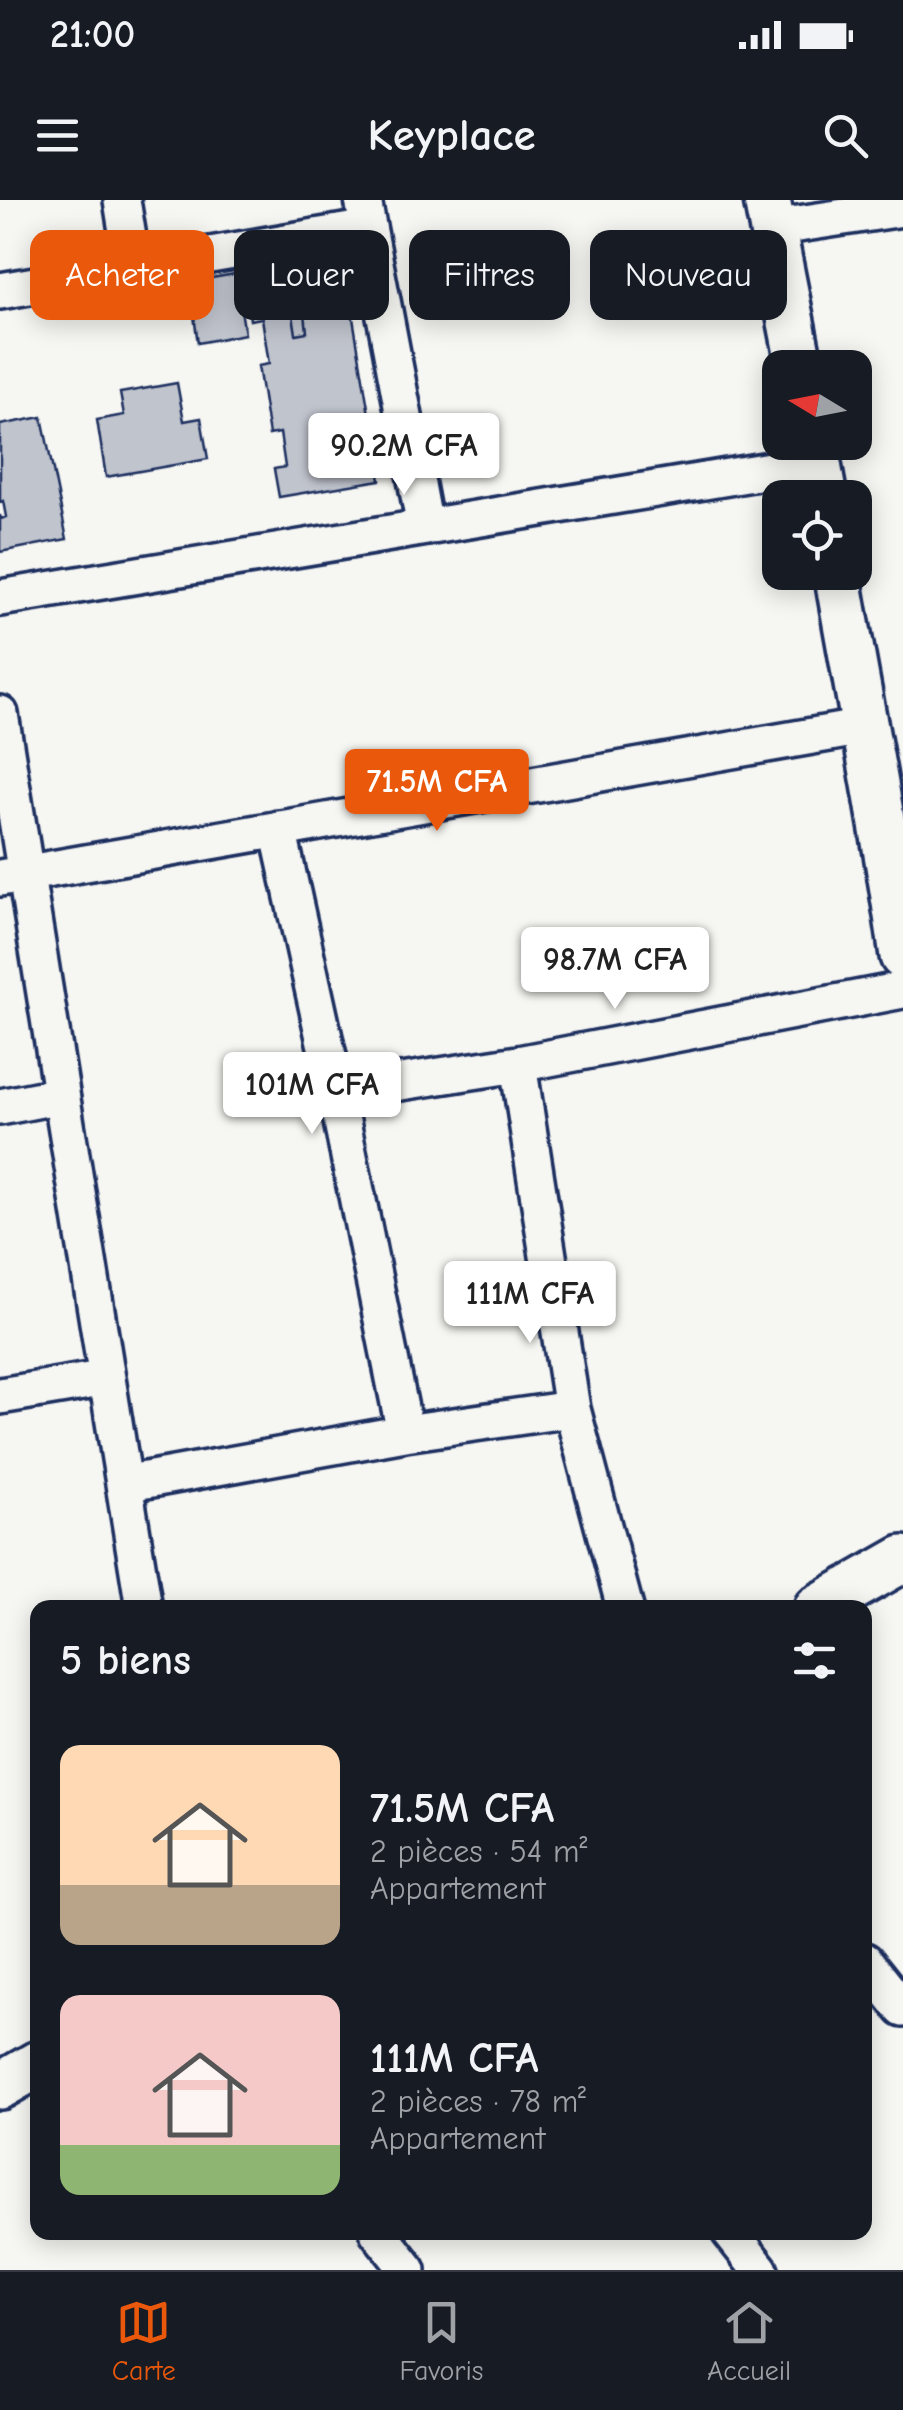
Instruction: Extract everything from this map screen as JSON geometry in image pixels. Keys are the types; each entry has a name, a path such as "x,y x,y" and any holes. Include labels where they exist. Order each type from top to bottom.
{"main road":[{"path":"769,214 796,350"},
{"path":"840,590 864,727 894,827 903,956"},
{"path":"830,1600 903,1559"},
{"path":"0,2086 30,2069"}],"street":[{"path":"122,200 127,230"},
{"path":"769,214 903,208"},
{"path":"214,252 365,214 424,527"},
{"path":"0,291 30,286"},
{"path":"0,598 424,527 819,468"},
{"path":"0,714 13,876 61,1095 143,1600"},
{"path":"13,876 864,727"},
{"path":"278,829 336,1092 404,1433"},
{"path":"336,1092 518,1064 903,990"},
{"path":"518,1064 572,1408 622,1600"},
{"path":"0,1107 61,1095"},
{"path":"0,1396 107,1378"},
{"path":"124,1484 404,1433 572,1408"},
{"path":"872,1970 903,2009"},
{"path":"384,2240 406,2269"},
{"path":"736,2240 760,2270"}],"building":[{"path":"234,274 234,320 243,320 245,334 198,343 195,320 214,320 214,278"},
{"path":"262,320 294,320 296,334 307,332 306,320 353,320 380,480 279,497 274,469 285,467 280,433 269,435 258,366 269,364"},
{"path":"294,320 306,320 307,332 296,334"},
{"path":"177,383 184,421 201,418 208,459 106,477 97,420 124,415 120,393"},
{"path":"42,417 67,539 0,552 0,515 1,519 6,517 3,501 0,502 0,425"}]}
